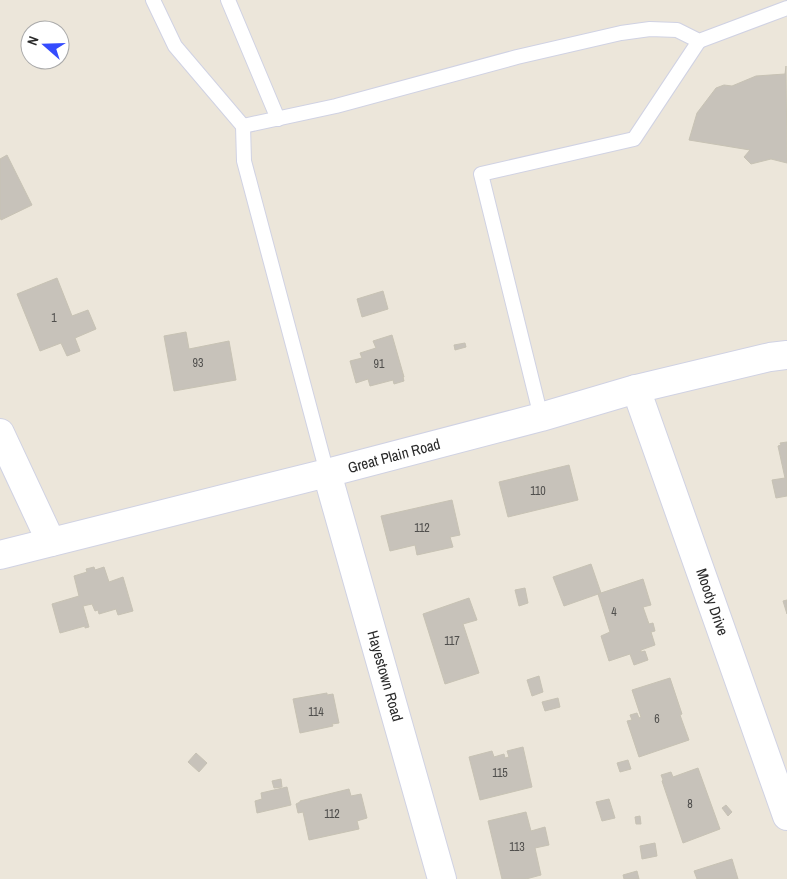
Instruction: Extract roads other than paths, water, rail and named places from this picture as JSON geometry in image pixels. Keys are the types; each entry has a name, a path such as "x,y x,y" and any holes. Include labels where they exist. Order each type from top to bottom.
{"street":[{"name":"Great Plain Road","path":"0,555 327,474 541,417 636,389 770,357 787,355"},
{"name":"Moody Drive","path":"636,389 787,816"},
{"path":"0,433 51,542"},
{"name":"Hayestown Road","path":"327,474 442,879"}],"lane":[{"path":"153,0 175,46 242,126 244,160 327,474"},
{"path":"228,0 278,119"},
{"path":"541,417 481,174 634,139 698,40 787,8"},
{"path":"242,126 336,106 517,57 621,33 650,29 677,30 698,40"}]}
